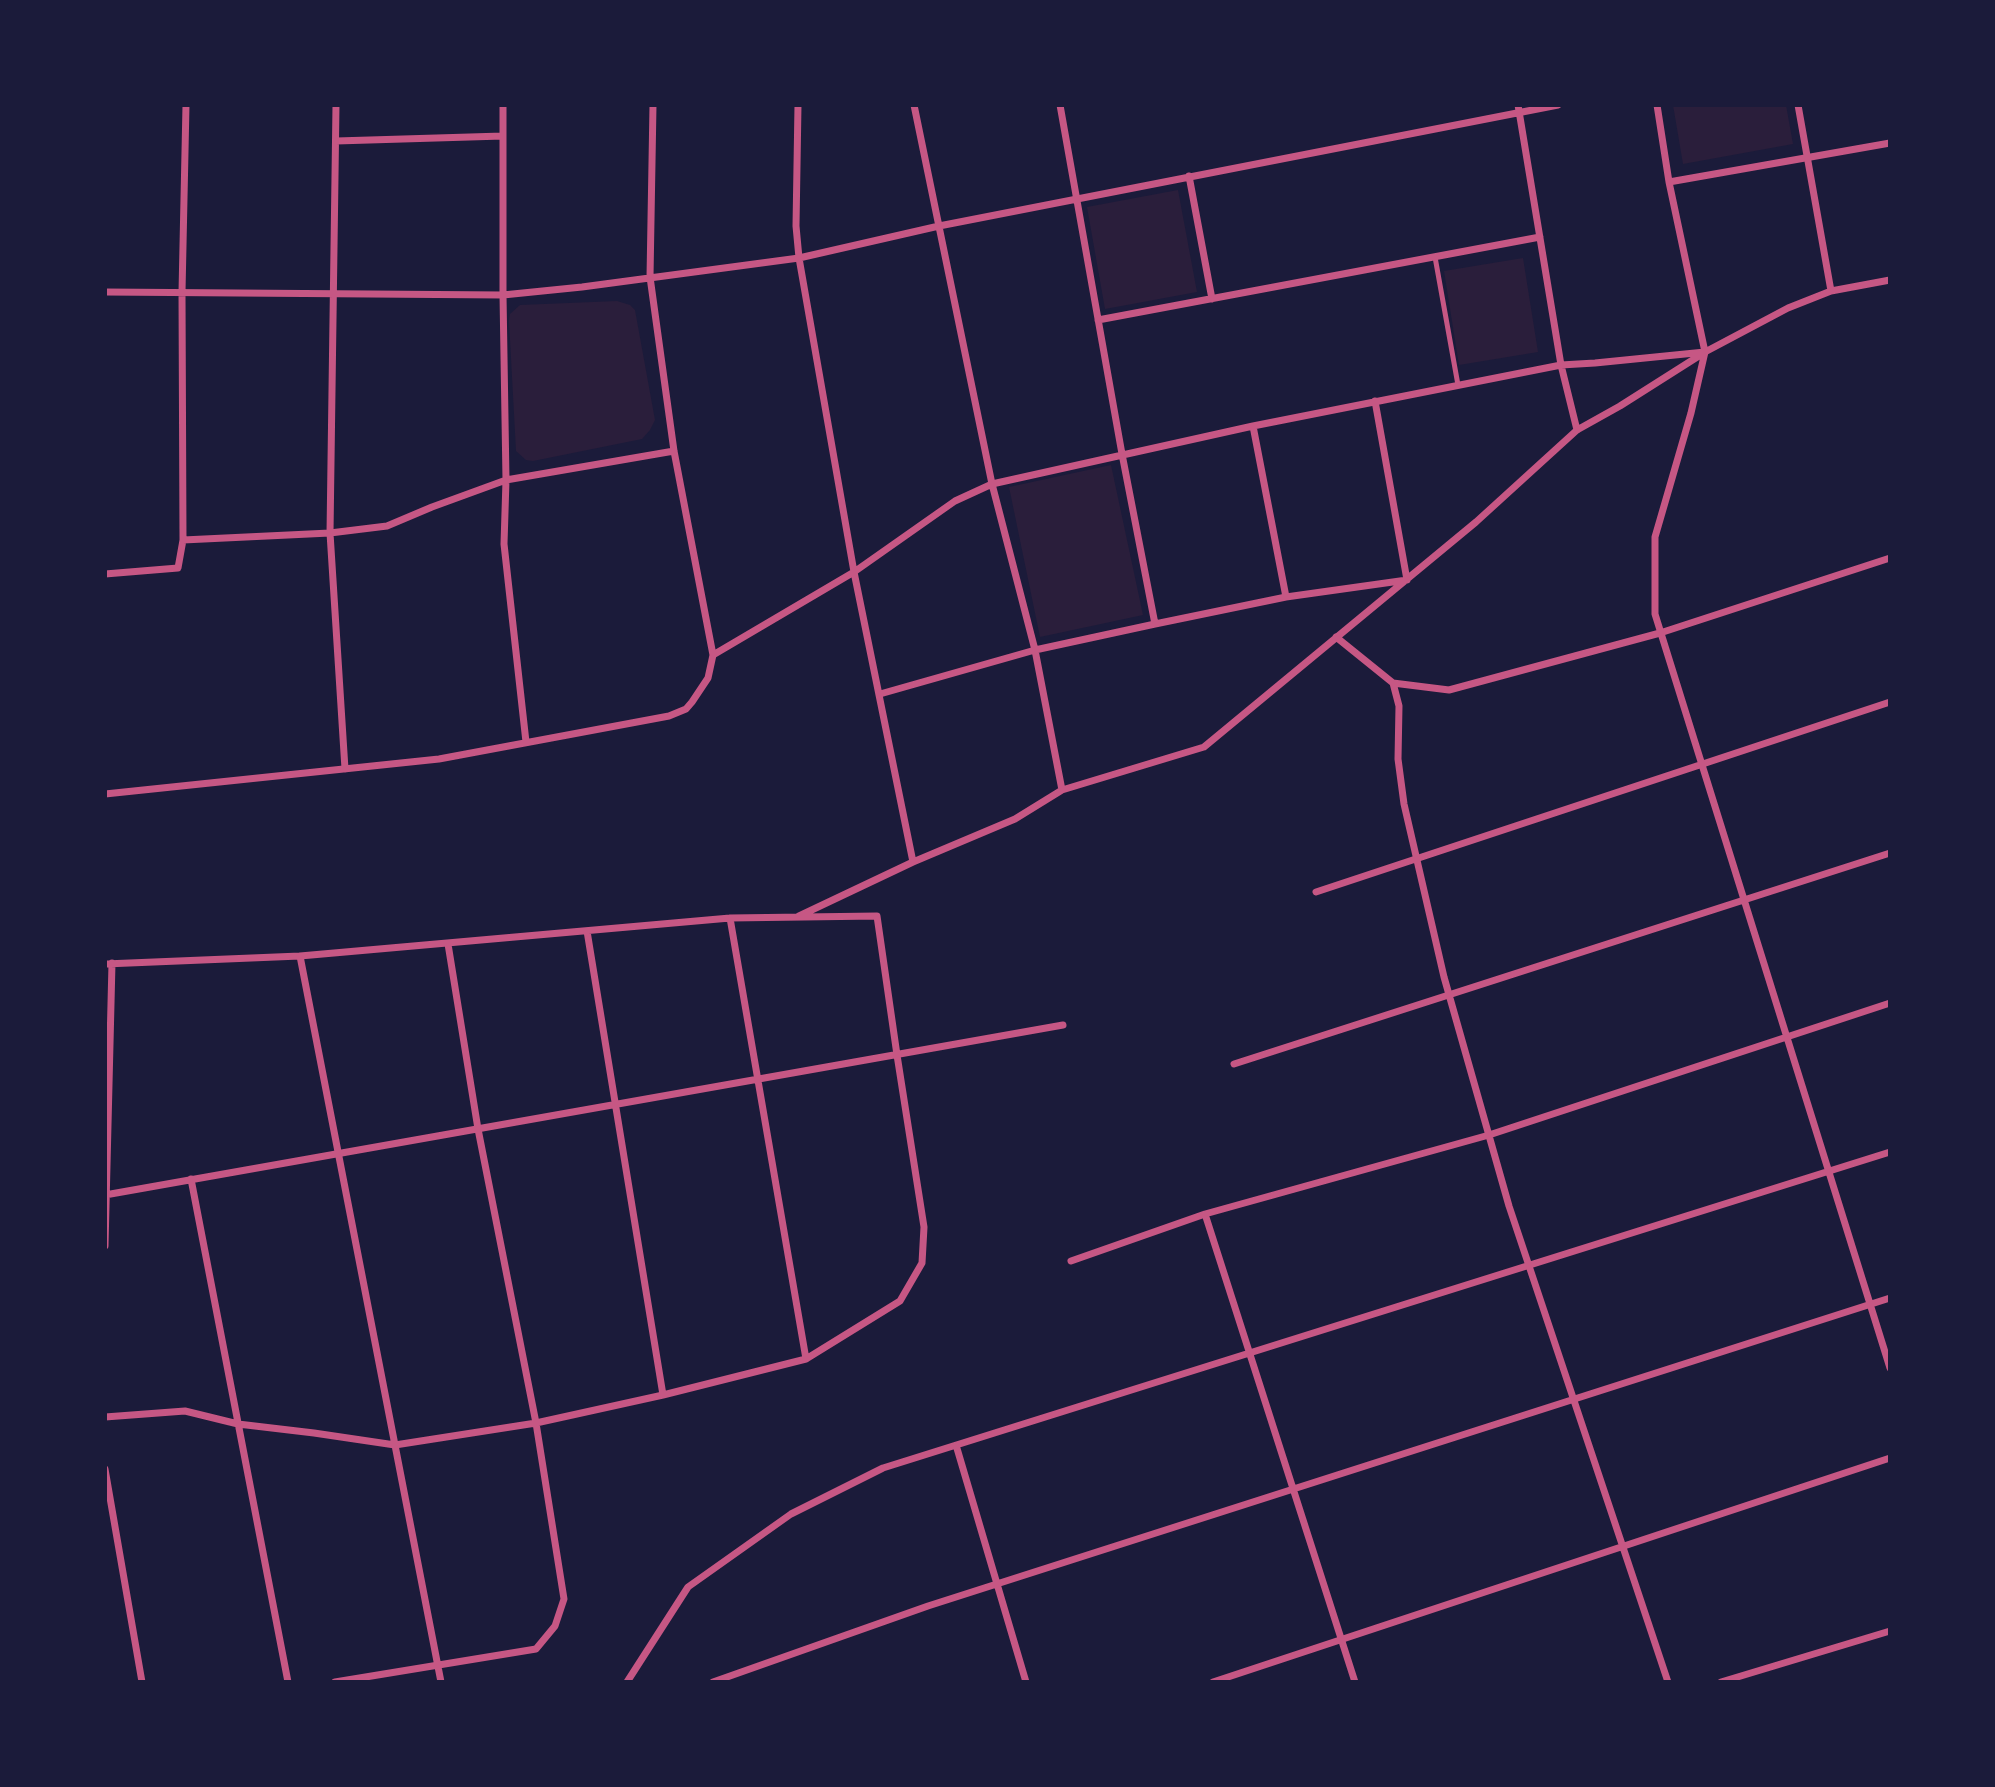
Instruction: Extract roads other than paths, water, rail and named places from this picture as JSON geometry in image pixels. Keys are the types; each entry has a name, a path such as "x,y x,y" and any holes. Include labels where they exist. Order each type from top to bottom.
{"street":[{"path":"105,574 178,568 183,540 182,292 186,105"},
{"path":"336,105 330,533 345,769"},
{"path":"503,105 506,480 504,544 526,742"},
{"path":"105,794 439,759 677,714 686,709 701,691 708,678 713,655 674,451 650,277 653,105"},
{"path":"799,105 796,226 799,258 854,572 913,862"},
{"path":"914,105 992,484 1035,650 1062,790"},
{"path":"1060,105 1154,624"},
{"path":"105,292 503,295 799,258 940,226 1519,109 1559,105"},
{"path":"1657,105 1705,352 1656,537 1654,614 1890,1368"},
{"path":"1798,105 1831,291"},
{"path":"1519,109 1561,365 1577,430"},
{"path":"336,141 503,136"},
{"path":"1670,182 1890,143"},
{"path":"1188,176 1212,299"},
{"path":"1098,320 1540,237"},
{"path":"796,917 913,862 1015,820 1062,790 1204,747 1476,522 1577,430 1705,352 1788,308 1831,291 1890,280"},
{"path":"713,655 854,572 955,501 992,484 1253,426 1561,365 1705,352"},
{"path":"1375,401 1407,580"},
{"path":"1253,426 1286,597"},
{"path":"183,540 330,533 387,526 506,480 674,451"},
{"path":"1336,637 1393,683 1449,690 1660,633 1890,558"},
{"path":"880,694 1035,650 1154,624 1286,597 1407,580"},
{"path":"1393,683 1399,706 1398,759 1403,793 1449,995 1509,1206 1668,1682"},
{"path":"1316,892 1890,702"},
{"path":"1234,1064 1890,853"},
{"path":"105,1246 109,963 300,956 730,918 877,916 925,1227 922,1263 901,1301 806,1359 536,1423 395,1445 238,1424 185,1411 105,1418"},
{"path":"730,918 806,1359"},
{"path":"587,931 663,1395"},
{"path":"335,1682 536,1649 555,1626 564,1599 536,1423 478,1129 448,944"},
{"path":"300,956 441,1682"},
{"path":"1071,1261 1205,1214 1489,1135 1890,1003"},
{"path":"106,1195 1063,1025"},
{"path":"627,1682 688,1587 791,1514 883,1468 1890,1152"},
{"path":"191,1180 288,1682"},
{"path":"1205,1214 1355,1682"},
{"path":"713,1682 928,1606 1890,1298"},
{"path":"956,1445 1026,1682"},
{"path":"1213,1682 1890,1458"},
{"path":"105,1469 142,1682"},
{"path":"1721,1682 1890,1631"}],"lane":[{"path":"1435,257 1458,385"}]}
